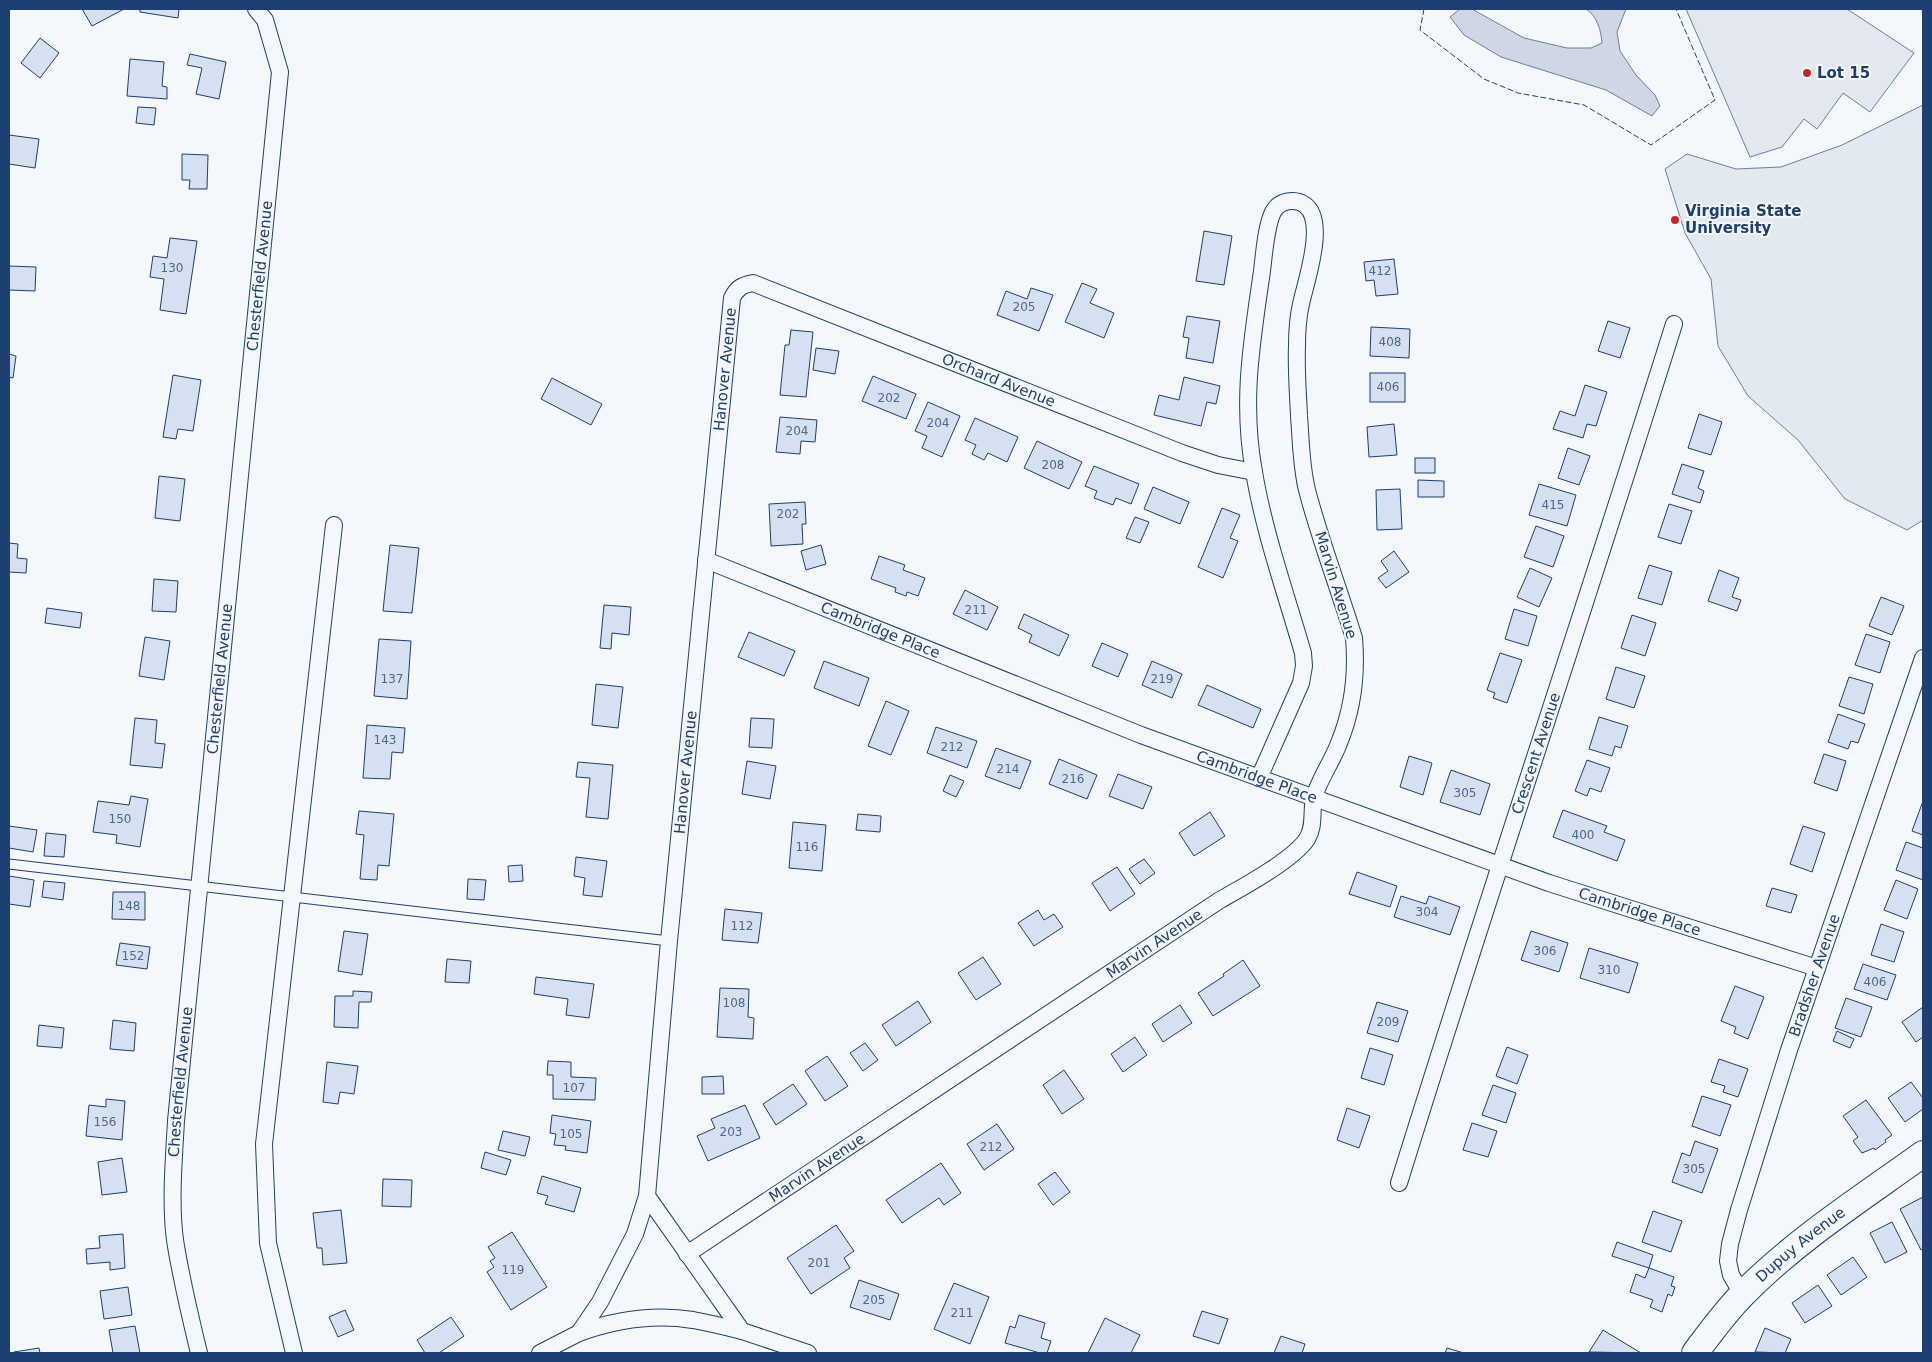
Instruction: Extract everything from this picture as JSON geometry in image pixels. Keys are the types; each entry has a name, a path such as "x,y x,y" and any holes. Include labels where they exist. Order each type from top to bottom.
{"main road":[{"name":"Dupuy Avenue","path":"1695,1353 1742,1294 1802,1241 1923,1154"}],"street":[{"name":"Chesterfield Avenue","path":"199,1353 188,1311 175,1238 173,1169 176,1121 280,72 265,20 256,9"},
{"name":"Marvin Avenue","path":"687,1254 1220,900 1258,878 1294,852 1307,839 1312,826 1314,798 1340,742 1350,711 1354,685 1355,656 1354,638 1307,489 1301,456 1297,342 1300,306 1312,256 1315,226 1314,216 1307,206 1290,201 1281,204 1273,210 1267,235 1248,380 1248,424 1254,472 1264,515 1303,653 1304,666 1302,683 1259,778"},
{"name":"Orchard Avenue","path":"744,284 753,283 1182,453 1218,465 1254,472"},
{"name":"Hanover Avenue","path":"647,1196 669,941 732,298 736,290 744,284"},
{"name":"Crescent Avenue","path":"1399,1183 1674,324"},
{"path":"294,1353 268,1244 264,1144 334,525"},
{"name":"Cambridge Place","path":"706,560 1141,735 1549,882 1817,968"},
{"name":"Bradsher Avenue","path":"1742,1294 1731,1275 1728,1261 1730,1244 1742,1201 1789,1050 1817,968 1920,682 1923,658"},
{"path":"647,1196 742,1331"},
{"path":"579,1332 600,1302 635,1234 647,1196"},
{"path":"540,1353 579,1332 598,1326 627,1320 663,1318 692,1320 742,1331 808,1353"}],"lane":[{"path":"9,864 669,941"}],"shaded area":[{"path":"1460,9 1472,9 1524,38 1567,48 1591,48 1602,43 1596,19 1586,9 1626,9 1617,32 1620,51 1636,75 1655,95 1660,106 1652,116 1606,90 1501,57 1464,35 1450,17"},
{"name":"Lot 15","path":"1686,9 1847,9 1914,53 1870,112 1843,93 1817,129 1804,119 1782,147 1750,157"},
{"path":"1923,105 1923,520 1907,530 1845,499 1798,440 1748,396 1718,346 1711,279 1685,233 1665,169 1687,154 1736,169 1781,167 1842,145"}],"building":[{"path":"82,9 124,9 92,26"},
{"path":"140,9 179,9 178,18 140,12"},
{"path":"40,38 59,53 40,78 21,63"},
{"path":"190,54 226,62 219,99 196,94 202,68 187,65"},
{"path":"130,59 164,62 162,86 167,87 167,99 127,96"},
{"path":"138,107 156,108 154,125 136,123"},
{"path":"9,135 39,139 35,168 9,164"},
{"path":"182,154 208,155 207,189 189,189 190,180 182,180"},
{"path":"1204,231 1232,236 1224,285 1196,281"},
{"path":"170,238 197,241 186,314 160,310 164,279 150,277 153,256 167,258"},
{"path":"1394,259 1398,294 1376,296 1374,280 1366,281 1364,262"},
{"path":"9,266 36,267 35,291 9,290"},
{"path":"1082,283 1097,289 1090,303 1114,313 1104,338 1065,322"},
{"path":"1031,288 1053,295 1039,331 997,315 1006,291 1027,299"},
{"path":"1187,316 1220,321 1213,363 1186,358 1189,338 1183,337"},
{"path":"1608,321 1630,328 1620,358 1598,351"},
{"path":"1371,327 1410,329 1409,358 1370,356"},
{"path":"791,330 813,332 806,397 780,395 785,345 789,345"},
{"path":"816,348 839,351 835,374 813,370"},
{"path":"9,354 16,356 13,378 9,377"},
{"path":"1370,373 1405,373 1405,402 1370,402"},
{"path":"173,375 201,380 193,431 178,429 176,439 163,437"},
{"path":"873,376 916,394 906,419 862,401"},
{"path":"1184,377 1220,386 1216,404 1207,402 1201,426 1154,415 1159,395 1179,400"},
{"path":"552,378 602,404 591,425 541,399"},
{"path":"1585,385 1607,392 1596,426 1587,424 1583,438 1553,429 1560,411 1575,416"},
{"path":"928,402 960,416 942,457 922,448 927,436 915,431"},
{"path":"1699,414 1722,422 1711,455 1688,448"},
{"path":"780,417 817,420 815,442 801,441 800,454 776,452"},
{"path":"975,418 1018,437 1007,462 988,453 984,460 972,454 976,445 965,440"},
{"path":"1394,424 1397,455 1369,457 1367,427"},
{"path":"1037,441 1082,462 1069,489 1024,468"},
{"path":"1568,448 1590,456 1579,485 1558,478"},
{"path":"1415,458 1435,458 1435,473 1415,473"},
{"path":"1682,464 1704,471 1698,488 1704,491 1700,503 1672,494"},
{"path":"1094,466 1139,484 1131,504 1116,498 1113,505 1094,498 1097,491 1085,486"},
{"path":"159,476 185,479 180,521 155,518"},
{"path":"1418,480 1444,481 1444,497 1418,497"},
{"path":"1539,484 1576,495 1567,526 1529,515"},
{"path":"1153,487 1189,502 1180,524 1144,509"},
{"path":"1400,489 1402,529 1377,530 1376,490"},
{"path":"805,502 806,524 802,524 803,544 771,546 769,504"},
{"path":"1669,504 1692,511 1681,544 1658,537"},
{"path":"1222,508 1240,515 1230,538 1238,541 1223,578 1198,567"},
{"path":"1135,517 1149,522 1140,543 1126,538"},
{"path":"1536,526 1564,536 1553,567 1524,557"},
{"path":"9,543 18,544 17,558 27,559 26,573 9,572"},
{"path":"390,545 419,548 412,613 383,611"},
{"path":"821,545 826,564 806,570 801,551"},
{"path":"1394,551 1409,572 1386,588 1378,578 1388,571 1381,561"},
{"path":"879,556 905,565 903,570 925,578 918,596 907,592 906,596 895,592 896,588 871,579"},
{"path":"1649,565 1672,572 1662,605 1638,598"},
{"path":"1530,568 1552,578 1539,607 1517,597"},
{"path":"1719,570 1739,578 1732,597 1741,600 1737,611 1708,601"},
{"path":"154,579 178,581 176,612 152,611"},
{"path":"965,590 998,607 987,630 953,614"},
{"path":"1881,597 1904,606 1892,635 1869,626"},
{"path":"604,605 631,607 629,635 612,633 611,649 600,648"},
{"path":"47,608 82,613 80,628 45,623"},
{"path":"1514,609 1537,616 1528,646 1505,639"},
{"path":"1024,614 1069,635 1059,656 1029,642 1032,635 1018,628"},
{"path":"1632,615 1656,623 1645,656 1621,648"},
{"path":"749,632 795,651 784,676 738,657"},
{"path":"1866,634 1890,642 1880,673 1855,665"},
{"path":"145,637 170,641 164,680 139,676"},
{"path":"379,639 411,641 407,699 374,696"},
{"path":"1102,643 1128,654 1118,677 1092,666"},
{"path":"1500,653 1522,660 1507,703 1493,698 1495,693 1487,690"},
{"path":"824,661 869,678 859,706 814,688"},
{"path":"1152,661 1182,674 1172,698 1142,685"},
{"path":"1616,667 1645,676 1634,708 1606,699"},
{"path":"1849,677 1873,684 1864,714 1839,706"},
{"path":"596,684 623,687 618,728 592,725"},
{"path":"1207,685 1261,709 1253,728 1198,705"},
{"path":"886,701 909,711 891,755 868,746"},
{"path":"1838,714 1865,724 1858,743 1851,741 1848,749 1828,742"},
{"path":"1599,717 1628,726 1621,748 1615,746 1612,756 1589,749"},
{"path":"135,718 157,720 155,743 165,744 162,768 130,765"},
{"path":"751,718 774,719 772,748 749,747"},
{"path":"367,725 405,728 403,753 392,752 390,779 363,778"},
{"path":"936,727 977,741 967,768 927,753"},
{"path":"996,748 1031,761 1020,789 985,776"},
{"path":"1824,754 1846,761 1837,791 1814,783"},
{"path":"1409,756 1432,763 1423,795 1400,787"},
{"path":"1059,759 1097,775 1087,799 1049,784"},
{"path":"1587,760 1610,768 1601,792 1590,788 1587,796 1575,791"},
{"path":"747,761 776,766 770,799 742,794"},
{"path":"578,762 613,765 608,819 586,817 590,778 576,777"},
{"path":"1451,770 1490,784 1480,815 1440,802"},
{"path":"1118,774 1152,787 1143,809 1109,796"},
{"path":"950,775 964,781 956,797 943,791"},
{"path":"131,796 148,799 140,847 116,843 117,835 93,832 98,801 129,805"},
{"path":"1923,801 1923,835 1912,831"},
{"path":"1563,810 1607,826 1604,832 1625,840 1617,861 1553,837"},
{"path":"359,811 394,814 389,866 378,865 377,880 360,879 364,835 356,834"},
{"path":"1210,812 1225,836 1194,856 1179,833"},
{"path":"858,814 881,816 880,832 856,830"},
{"path":"793,822 826,825 822,871 789,868"},
{"path":"9,826 37,830 33,852 9,848"},
{"path":"1803,826 1825,833 1812,872 1790,864"},
{"path":"46,833 66,835 64,857 44,856"},
{"path":"1906,842 1923,848 1923,880 1896,870"},
{"path":"576,857 607,861 602,897 583,895 585,878 574,876"},
{"path":"1144,859 1155,873 1140,884 1129,869"},
{"path":"522,865 523,881 509,882 508,866"},
{"path":"1117,867 1135,894 1110,911 1092,883"},
{"path":"1357,872 1397,886 1390,907 1349,894"},
{"path":"9,876 34,880 30,907 9,904"},
{"path":"468,879 486,880 484,900 467,899"},
{"path":"1896,880 1918,889 1907,919 1884,910"},
{"path":"44,881 65,883 63,900 42,897"},
{"path":"1772,888 1797,895 1791,913 1766,906"},
{"path":"113,892 145,892 145,920 112,919"},
{"path":"1401,896 1426,904 1429,896 1460,907 1450,935 1394,917"},
{"path":"725,909 762,913 758,943 722,940"},
{"path":"1038,910 1044,920 1054,914 1063,927 1034,946 1018,923"},
{"path":"1881,924 1904,932 1894,962 1871,955"},
{"path":"344,931 368,934 362,975 338,971"},
{"path":"1531,931 1568,943 1559,972 1521,960"},
{"path":"120,943 150,947 147,969 116,965"},
{"path":"1589,948 1638,963 1629,993 1580,978"},
{"path":"983,957 1001,984 976,1000 958,973"},
{"path":"447,959 471,961 469,983 445,982"},
{"path":"1243,960 1260,986 1213,1016 1198,993 1224,976 1223,974"},
{"path":"1863,964 1896,975 1887,1000 1854,989"},
{"path":"536,977 594,984 589,1018 566,1015 568,999 534,994"},
{"path":"1735,986 1764,997 1748,1039 1734,1033 1736,1027 1721,1021"},
{"path":"720,988 749,989 748,1017 754,1018 753,1039 717,1037"},
{"path":"353,991 372,992 371,1002 359,1002 358,1028 334,1027 335,996 353,996"},
{"path":"1846,998 1872,1007 1861,1037 1835,1028"},
{"path":"918,1001 931,1022 896,1046 882,1025"},
{"path":"1377,1002 1408,1011 1398,1042 1367,1033"},
{"path":"1180,1005 1192,1023 1163,1042 1152,1024"},
{"path":"1923,1007 1923,1037 1916,1042 1902,1022"},
{"path":"113,1020 136,1023 134,1051 110,1049"},
{"path":"39,1025 64,1028 62,1048 37,1046"},
{"path":"1837,1031 1854,1039 1850,1048 1833,1041"},
{"path":"1135,1037 1147,1055 1123,1072 1111,1054"},
{"path":"865,1043 878,1060 863,1071 850,1053"},
{"path":"1507,1047 1528,1055 1517,1084 1496,1076"},
{"path":"1370,1048 1393,1055 1384,1085 1361,1078"},
{"path":"827,1056 848,1086 825,1101 805,1071"},
{"path":"1719,1059 1748,1069 1738,1097 1723,1092 1725,1086 1711,1082"},
{"path":"548,1061 571,1062 571,1077 596,1078 595,1100 553,1099 553,1075 547,1075"},
{"path":"327,1062 358,1066 354,1094 340,1092 338,1104 323,1102"},
{"path":"1064,1070 1084,1099 1062,1114 1043,1085"},
{"path":"723,1076 724,1094 702,1094 702,1077"},
{"path":"1911,1082 1923,1098 1923,1109 1905,1122 1888,1098"},
{"path":"793,1084 807,1104 776,1125 763,1104"},
{"path":"1493,1085 1516,1093 1506,1123 1482,1115"},
{"path":"1702,1096 1731,1105 1720,1136 1692,1126"},
{"path":"106,1099 125,1101 122,1140 86,1136 89,1105 106,1107"},
{"path":"1866,1100 1892,1135 1875,1150 1874,1148 1862,1153 1853,1141 1858,1137 1843,1116"},
{"path":"745,1105 760,1138 708,1161 697,1136 715,1128 711,1119"},
{"path":"1347,1108 1370,1116 1359,1148 1337,1140"},
{"path":"552,1115 591,1121 587,1153 565,1150 566,1146 554,1145 556,1134 550,1133"},
{"path":"1472,1123 1497,1131 1488,1157 1463,1150"},
{"path":"997,1124 1014,1149 984,1170 967,1144"},
{"path":"503,1131 530,1137 525,1156 498,1150"},
{"path":"1695,1141 1718,1149 1702,1193 1672,1182 1682,1153 1690,1156"},
{"path":"485,1152 511,1160 506,1175 481,1168"},
{"path":"122,1158 127,1192 102,1195 98,1162"},
{"path":"941,1163 961,1193 944,1205 939,1198 902,1223 886,1200"},
{"path":"1055,1172 1070,1192 1053,1205 1038,1184"},
{"path":"542,1176 581,1188 574,1212 545,1204 548,1196 537,1193"},
{"path":"383,1179 412,1180 411,1207 382,1206"},
{"path":"1923,1197 1923,1249 1921,1250 1900,1209"},
{"path":"341,1210 347,1263 323,1265 322,1248 317,1248 313,1213"},
{"path":"1653,1211 1682,1221 1671,1252 1642,1242"},
{"path":"1892,1222 1907,1252 1885,1263 1870,1233"},
{"path":"836,1225 854,1251 844,1258 850,1268 811,1294 787,1258"},
{"path":"512,1232 547,1287 511,1310 487,1272 494,1267 490,1261 495,1258 488,1247"},
{"path":"123,1234 125,1268 110,1270 110,1262 87,1264 86,1249 100,1248 99,1236"},
{"path":"1617,1242 1653,1255 1649,1268 1612,1256"},
{"path":"1853,1257 1867,1277 1841,1295 1827,1275"},
{"path":"1649,1268 1674,1277 1671,1286 1675,1287 1672,1296 1668,1294 1662,1312 1650,1307 1653,1300 1630,1292 1636,1274 1645,1278"},
{"path":"859,1280 899,1294 890,1320 850,1307"},
{"path":"954,1283 989,1297 970,1344 934,1329"},
{"path":"1818,1285 1832,1306 1805,1323 1792,1303"},
{"path":"128,1287 132,1315 104,1319 100,1291"},
{"path":"345,1310 354,1330 338,1337 329,1317"},
{"path":"1202,1311 1228,1319 1219,1344 1193,1336"},
{"path":"1019,1315 1045,1323 1041,1338 1051,1341 1047,1353 1040,1353 1005,1343 1010,1326 1015,1328"},
{"path":"451,1317 464,1336 439,1353 425,1353 417,1340"},
{"path":"1105,1318 1140,1335 1131,1353 1088,1353"},
{"path":"135,1326 140,1353 113,1353 109,1330"},
{"path":"1765,1328 1791,1339 1785,1353 1755,1352"},
{"path":"1603,1330 1641,1353 1589,1352"},
{"path":"1281,1336 1305,1344 1302,1353 1274,1353"},
{"path":"39,1348 40,1353 14,1353 14,1352"},
{"path":"1447,1348 1464,1353 1445,1353"}],"fence":[{"path":"1424,9 1420,30 1484,79 1518,93 1584,105 1651,145 1715,100 1676,9"}],"place":[{"name":"Lot 15","path":"1807,73"},
{"name":"Virginia State University","path":"1675,220"}]}
